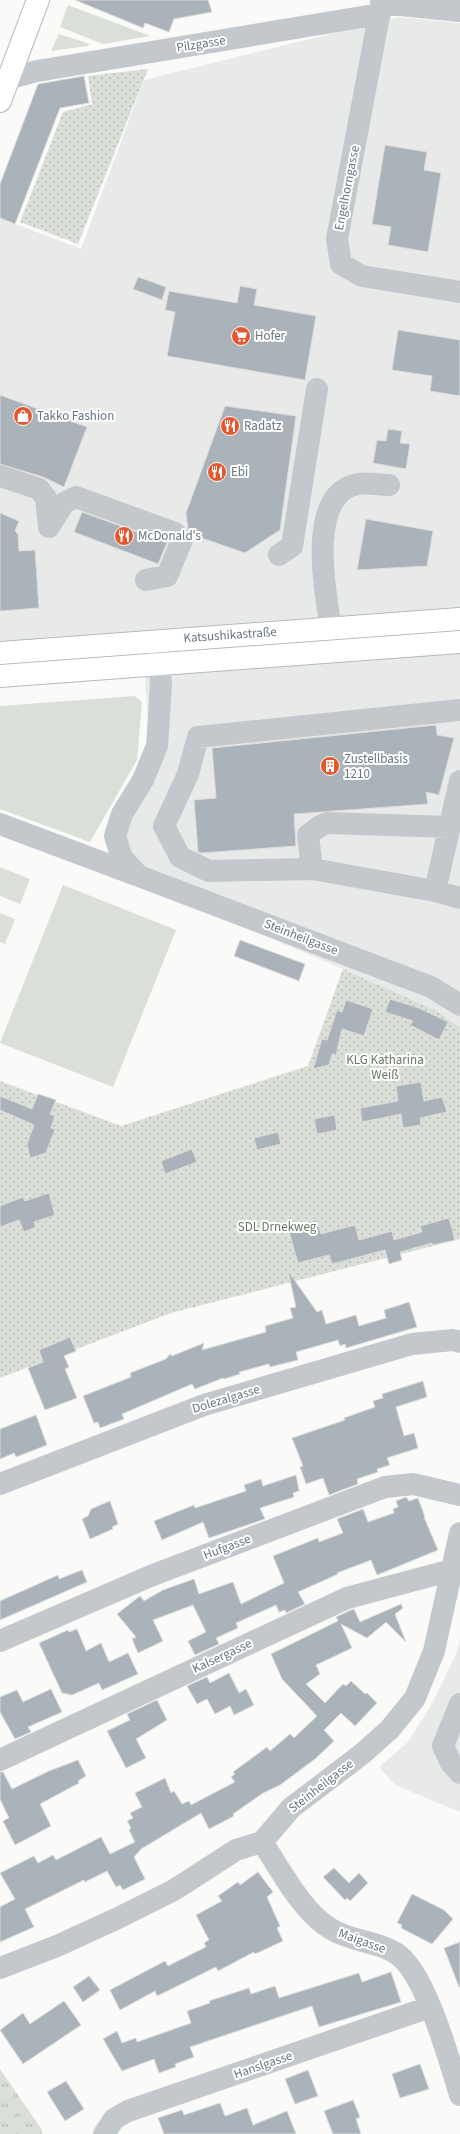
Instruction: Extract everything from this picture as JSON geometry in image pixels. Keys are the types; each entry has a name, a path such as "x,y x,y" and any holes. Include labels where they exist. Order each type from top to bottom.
{"main road":[{"path":"0,101 4,81 38,0"},
{"name":"Katsushikastraße","path":"0,653 157,640 460,619"},
{"name":"Katsushikastraße","path":"0,676 460,642"}],"street":[{"name":"Pilzgasse","path":"4,81 37,71 381,6 460,10"},
{"name":"Engelhorngasse","path":"381,6 337,239 341,264 362,276 460,292"},
{"path":"279,555 292,546 317,389"},
{"path":"0,476 39,489 46,498 49,527 64,503 76,497 175,533 182,540 167,576 146,580"},
{"path":"331,628 322,543 327,514 340,492 358,484 389,485"},
{"name":"Steinheilgasse","path":"139,876 122,858 115,836 122,814 143,780 157,746 162,685 157,640"},
{"path":"460,710 198,737 188,774 164,826 180,857 209,871 312,869 435,891 460,898"},
{"path":"435,891 460,782"},
{"path":"312,869 308,835 320,826 327,823 450,827"},
{"name":"Steinheilgasse","path":"0,824 431,987 460,1005"},
{"name":"Dolezalgasse","path":"0,1484 204,1405 412,1344 453,1340 460,1342"},
{"name":"Hufgasse","path":"0,1641 153,1575 385,1487 413,1484 460,1495"},
{"name":"Steinheilgasse","path":"262,1842 291,1808 362,1754 390,1729 414,1698 434,1651 460,1533"},
{"name":"Kalsergasse","path":"0,1760 347,1598 452,1570"},
{"path":"460,1704 443,1746 451,1763 460,1773"},
{"path":"0,1968 57,1946 118,1918 174,1890 236,1850 262,1842"},
{"name":"Maigasse","path":"262,1842 310,1912 331,1930 359,1941 386,1948 402,1958 417,1977 430,2007 458,2085"},
{"name":"Hanslgasse","path":"104,2134 114,2119 128,2111 430,2007"}],"shaded area":[{"path":"399,17 460,23 460,1028 439,1012 343,969 105,868 150,746 143,650 0,660 0,218 81,249 144,80"},
{"path":"460,1639 460,1812 395,1785 379,1767 408,1742 432,1704 456,1654"}],"green space":[{"path":"68,5 150,36 103,44 60,27"},
{"path":"59,34 90,44 87,46 51,51"},
{"path":"148,69 78,244 20,222 63,112 92,104 88,76"},
{"path":"135,696 142,702 137,760 90,842 0,809 0,706"},
{"path":"0,867 30,879 20,904 0,896"},
{"path":"63,885 176,930 113,1087 0,1043"},
{"path":"0,913 15,919 5,944 0,942"},
{"path":"343,969 439,1012 460,1028 460,1239 171,1313 0,1378 0,1081 121,1126 308,1066"},
{"path":"0,2069 42,2130 42,2134 0,2134"}],"building":[{"path":"75,0 208,0 212,12 174,19 169,32 145,23 143,28"},
{"path":"84,76 89,103 60,108 15,224 0,218 0,184 38,84"},
{"path":"385,145 427,152 424,170 441,173 428,252 388,245 391,227 372,224"},
{"path":"138,277 166,287 162,300 133,289"},
{"name":"Hofer","path":"240,286 257,289 254,305 316,316 305,380 167,356 175,312 165,310 169,291 237,303"},
{"path":"398,330 460,340 460,396 430,391 432,376 392,370"},
{"path":"0,395 87,427 64,487 43,477 0,464"},
{"path":"225,406 296,416 280,530 245,553 193,535 188,529 186,513"},
{"path":"388,429 402,431 400,443 410,444 406,469 373,463 377,440 386,441"},
{"name":"McDonald's","path":"82,512 167,543 158,564 74,532"},
{"path":"0,513 19,521 15,531 18,534 19,551 35,550 39,608 0,611"},
{"path":"366,519 433,531 427,566 357,570"},
{"name":"Zustellbasis 1210","path":"436,725 437,735 454,738 439,795 426,792 428,804 294,814 296,846 198,852 194,800 216,798 212,748"},
{"path":"240,940 305,964 299,981 234,956"},
{"path":"390,999 419,1008 448,1022 439,1040 410,1025 413,1021 385,1012"},
{"path":"346,1000 373,1009 364,1036 342,1029 336,1055 332,1054 329,1065 313,1069 322,1039 327,1040 337,1010 342,1012"},
{"path":"421,1082 424,1101 442,1097 447,1112 420,1118 421,1125 403,1128 401,1114 362,1122 360,1108 398,1101 396,1086"},
{"path":"38,1094 56,1100 50,1114 55,1116 51,1128 55,1129 46,1153 30,1158 27,1144 34,1125 0,1110 0,1096 32,1109"},
{"path":"335,1115 337,1130 317,1134 314,1119"},
{"path":"278,1132 281,1144 257,1150 254,1138"},
{"path":"192,1149 197,1162 165,1174 161,1161"},
{"path":"49,1193 55,1215 34,1222 36,1227 24,1232 19,1220 0,1227 0,1206 23,1197 25,1201"},
{"path":"449,1218 455,1240 433,1245 432,1243 400,1252 402,1260 389,1264 385,1250 332,1264 329,1255 298,1263 288,1228 317,1220 321,1234 355,1225 359,1240 392,1231 394,1240 422,1232 420,1226"},
{"path":"288,1271 317,1312 322,1310 326,1324 356,1315 359,1326 386,1318 384,1310 409,1302 417,1327 346,1348 345,1344 340,1346 338,1340 296,1352 298,1360 270,1367 269,1364 239,1372 240,1374 224,1379 223,1378 195,1389 192,1384 122,1414 124,1419 100,1428 98,1422 94,1423 83,1396 131,1377 130,1373 166,1359 170,1354 172,1356 204,1343 202,1350 266,1332 265,1326 293,1318 290,1308 296,1307"},
{"path":"70,1337 76,1351 64,1356 69,1367 65,1369 77,1398 45,1410 28,1368 43,1362 39,1350"},
{"path":"423,1381 427,1397 396,1407 404,1436 414,1433 418,1448 387,1458 390,1465 377,1469 378,1472 357,1479 358,1484 329,1495 323,1478 306,1484 300,1467 303,1466 292,1438 345,1420 344,1418 375,1407 373,1401 383,1398 382,1394"},
{"path":"36,1415 47,1445 16,1457 14,1453 0,1459 0,1429"},
{"path":"296,1475 299,1491 293,1493 294,1497 260,1508 265,1519 209,1538 203,1522 162,1540 154,1521 194,1505 195,1508 246,1491 244,1485 261,1479 263,1486"},
{"path":"406,1497 409,1501 418,1498 424,1517 438,1550 377,1575 371,1560 337,1573 338,1574 298,1592 305,1604 286,1613 285,1610 279,1612 276,1605 236,1623 238,1628 216,1638 219,1644 195,1655 188,1641 206,1632 193,1605 153,1620 163,1641 138,1653 132,1639 136,1637 117,1614 140,1596 144,1601 163,1590 194,1579 199,1594 233,1582 241,1604 284,1583 273,1556 318,1538 319,1542 343,1533 337,1519 363,1509 368,1522 394,1513 393,1509 398,1507 396,1501"},
{"path":"110,1501 118,1524 112,1527 113,1529 90,1539 82,1519 88,1516 91,1509"},
{"path":"82,1570 87,1582 0,1620 0,1601 58,1575 59,1579"},
{"path":"401,1604 403,1608 395,1614 406,1642 386,1622 367,1638 341,1624 352,1648 316,1665 320,1674 306,1684 325,1703 343,1684 346,1686 351,1681 365,1694 367,1693 377,1703 355,1726 341,1713 324,1730 334,1741 315,1759 280,1785 263,1793 233,1814 234,1816 209,1829 201,1813 141,1849 134,1857 145,1879 123,1890 120,1885 116,1887 107,1871 85,1882 84,1880 25,1909 34,1927 0,1942 0,1907 15,1899 0,1873 34,1856 38,1863 53,1855 56,1860 101,1837 110,1854 135,1842 129,1830 131,1828 127,1821 133,1818 130,1813 142,1807 135,1793 165,1778 171,1793 174,1791 182,1804 189,1801 191,1805 235,1782 231,1777 235,1774 233,1772 267,1747 270,1751 290,1734 294,1738 317,1716 282,1679 271,1654 338,1621 336,1617 351,1610 354,1609 360,1622"},
{"path":"77,1629 86,1651 101,1643 109,1662 128,1653 138,1674 102,1690 99,1683 72,1695 62,1693 39,1643 68,1630 69,1632"},
{"path":"229,1673 239,1693 246,1689 254,1705 234,1715 230,1706 215,1714 207,1699 197,1704 187,1686 207,1677 210,1683"},
{"path":"51,1689 62,1712 28,1727 31,1732 15,1739 0,1712 0,1697 17,1690 23,1702"},
{"path":"157,1700 167,1720 136,1739 146,1758 126,1768 107,1731 130,1720 127,1714"},
{"path":"78,1760 86,1776 78,1781 79,1783 40,1804 51,1826 15,1845 3,1821 9,1818 0,1799 0,1772 3,1772 12,1789 49,1771"},
{"path":"334,1868 349,1883 359,1873 368,1883 350,1901 347,1898 345,1900 323,1877"},
{"path":"258,1872 273,1892 267,1897 280,1926 277,1928 283,1941 255,1954 254,1952 218,1971 216,1967 157,1996 155,1991 120,2010 110,1990 165,1961 168,1966 206,1947 204,1943 209,1940 196,1915 222,1901 218,1896 238,1882 240,1885"},
{"path":"412,1894 444,1910 453,1919 432,1944 401,1928 402,1925 397,1923"},
{"path":"460,1942 460,1987 459,1987 444,1948"},
{"path":"391,1972 401,2002 319,2027 312,2006 190,2047 194,2057 175,2064 176,2067 159,2073 154,2059 122,2071 103,2039 117,2031 122,2043 136,2038 137,2042 191,2023 187,2011 210,2003 209,2001 249,1988 251,1994 275,1986 279,1998 359,1973 362,1982"},
{"path":"89,1976 100,1990 83,2002 73,1987"},
{"path":"64,2001 81,2025 23,2064 0,2030 23,2013 30,2024"},
{"path":"420,2064 429,2089 400,2098 392,2074"},
{"path":"308,2070 318,2096 295,2104 285,2079"},
{"path":"66,2081 84,2109 65,2121 47,2092"},
{"path":"353,2100 360,2117 356,2119 361,2134 333,2134 324,2111"},
{"path":"220,2103 225,2116 247,2108 253,2125 287,2111 296,2134 164,2134 158,2118 182,2110 184,2115"}],"place":[{"name":"Hofer","path":"241,336"},
{"name":"Takko Fashion","path":"23,416"},
{"name":"Radatz","path":"230,426"},
{"name":"Ebi","path":"217,472"},
{"name":"McDonald's","path":"124,536"},
{"name":"Zustellbasis 1210","path":"330,766"}],"park label":[{"name":"KLG Katharina Weiß","path":"385,1068"},
{"name":"SDL Drnekweg","path":"277,1227"}]}
